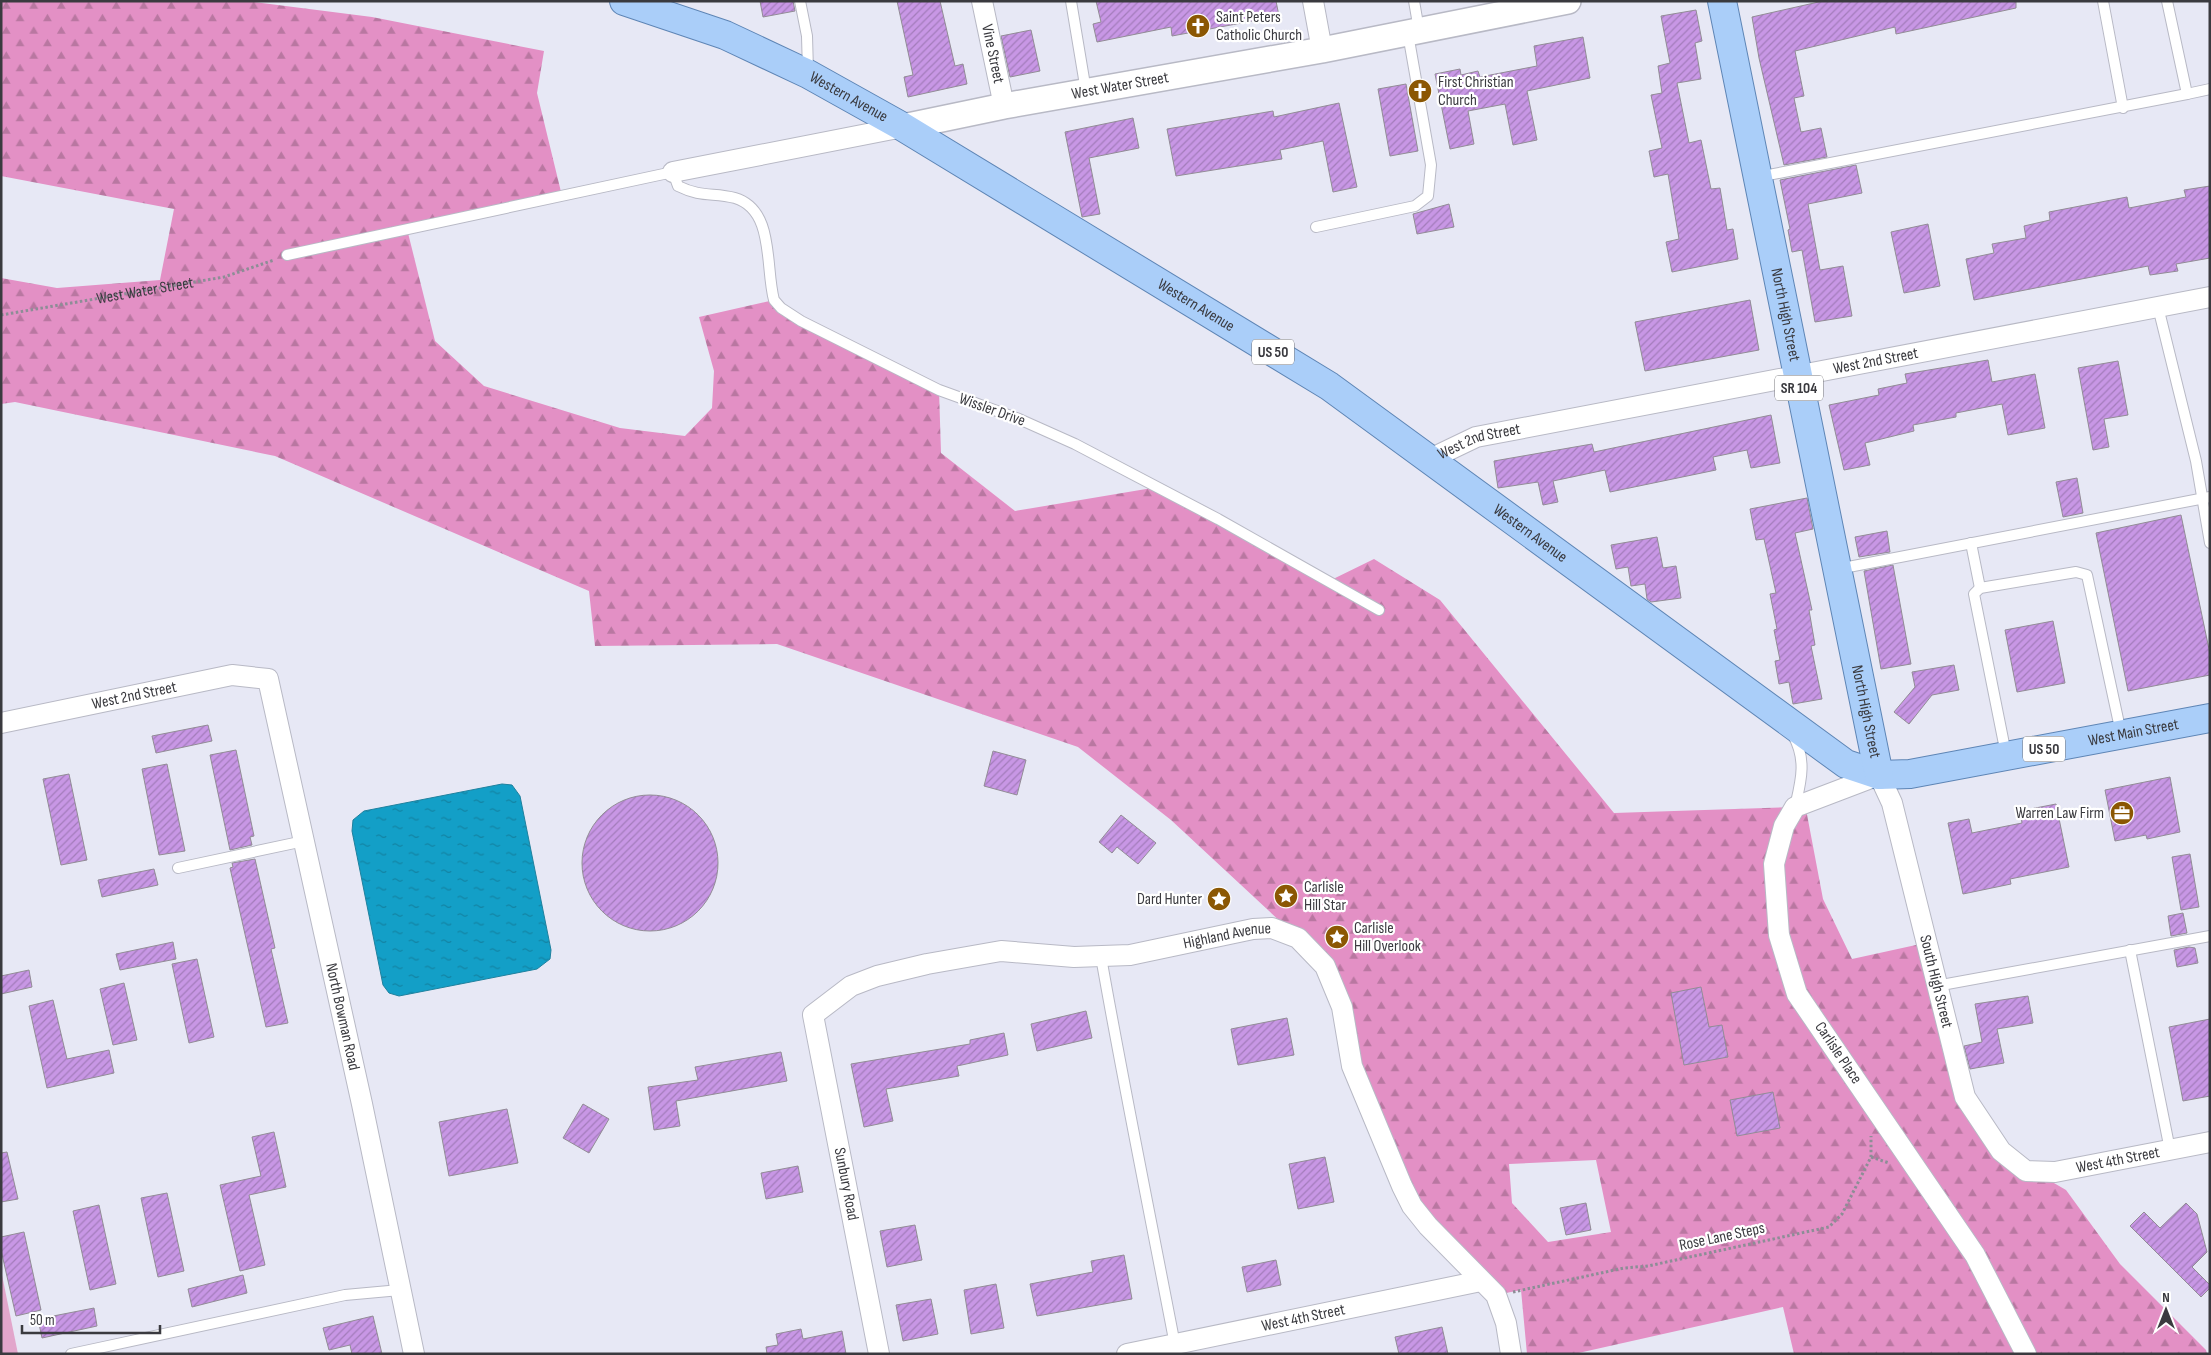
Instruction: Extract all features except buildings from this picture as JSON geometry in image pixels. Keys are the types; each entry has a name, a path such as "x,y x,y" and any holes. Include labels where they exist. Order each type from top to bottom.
{"main road":[{"name":"North High Street","path":"1722,1 1796,376 1879,775"},
{"name":"Western Avenue","path":"626,2 725,35 808,74 903,127 1329,386 1846,764 1879,775"},
{"name":"West Main Street","path":"1879,775 1910,774 2210,718"}],"street":[{"name":"Vine Street","path":"982,1 1004,106"},
{"path":"1312,1 1322,50"},
{"name":"West Water Street","path":"673,172 1004,106 1322,50 1413,32 1521,6 1568,1"},
{"name":"West 2nd Street","path":"1428,460 1476,437 2210,297"},
{"name":"West 2nd Street","path":"1,722 232,675 268,679"},
{"name":"North Bowman Road","path":"268,679 362,1104 414,1354"},
{"path":"1795,807 1879,775"},
{"name":"South High Street","path":"1879,775 1892,802 1965,1097 2002,1151 2026,1170"},
{"name":"Carlisle Place","path":"1795,807 1784,826 1774,864 1779,935 1797,994 1975,1255 2026,1354"},
{"name":"Highland Avenue","path":"813,1015 850,986 877,976 928,964 1001,951 1101,957 1130,956 1253,928 1272,928 1298,938 1325,966 1335,986 1342,1006 1352,1066 1412,1206 1428,1226 1496,1295 1506,1324 1511,1354"},
{"name":"Sunbury Road","path":"813,1015 879,1354"},
{"name":"West 4th Street","path":"2026,1170 2055,1172 2210,1142"},
{"name":"West 4th Street","path":"1127,1354 1481,1281"}],"lane":[{"path":"800,1 807,36 808,74"},
{"path":"1071,1 1087,92"},
{"path":"1316,227 1415,206 1428,196 1431,165 1413,32 1414,1"},
{"path":"2103,1 2123,108"},
{"path":"2168,1 2186,94"},
{"path":"1756,178 2123,108 2210,89"},
{"path":"287,255 673,172"},
{"name":"Wissler Drive","path":"673,172 678,186 694,194 733,197 748,203 757,213 764,229 774,300 781,308 801,321 939,390 1019,419 1076,444 1218,519 1379,610"},
{"path":"2158,307 2206,498 2210,543"},
{"path":"1837,569 2206,498"},
{"path":"1971,543 1980,588"},
{"path":"2006,756 1974,594 1980,588 2076,572 2088,575 2121,734"},
{"path":"1782,717 1801,750 1802,770 1795,807"},
{"path":"178,868 304,841"},
{"path":"1936,986 2210,936"},
{"path":"2130,950 2170,1150"},
{"path":"1101,957 1127,1104 1138,1148 1175,1344"},
{"path":"72,1354 344,1295 400,1290"}],"path":[{"name":"West Water Street","path":"1,315 224,277 287,255"},
{"name":"Rose Lane Steps","path":"1496,1295 1624,1268 1648,1266 1829,1227 1842,1214 1871,1157 1871,1135 1880,1115"}],"shaded area":[{"path":"1,1270 18,1354 1,1354"}],"green space":[{"path":"1,1 247,1 372,17 544,51 537,93 562,196 407,229 435,341 484,386 620,428 685,436 712,408 714,371 699,317 774,300 781,308 939,390 941,453 1015,511 1158,487 1327,582 1374,559 1440,600 1614,813 1795,807 1805,804 1823,899 1852,959 1925,943 1965,1097 2011,1158 2066,1190 2120,1264 2206,1350 2207,1354 1794,1354 1783,1307 1574,1354 1527,1354 1521,1290 1496,1295 1402,1186 1342,1007 1298,938 1171,820 1078,747 777,644 595,646 589,591 275,456 15,402 1,404 1,278 57,288 160,280 174,209 1,176","holes":["1596,1160 1611,1232 1548,1242 1512,1203 1509,1164"]}],"water":[{"path":"502,784 512,785 520,796 551,950 550,959 537,969 399,996 389,993 383,985 352,831 353,820 364,811"}],"place":[{"name":"Saint Peters Catholic Church","path":"1198,26"},
{"name":"First Christian Church","path":"1420,91"},
{"name":"Warren Law Firm","path":"2122,813"},
{"name":"Carlisle Hill Star","path":"1286,896"},
{"name":"Dard Hunter","path":"1219,899"},
{"name":"Carlisle Hill Overlook","path":"1337,937"}]}
